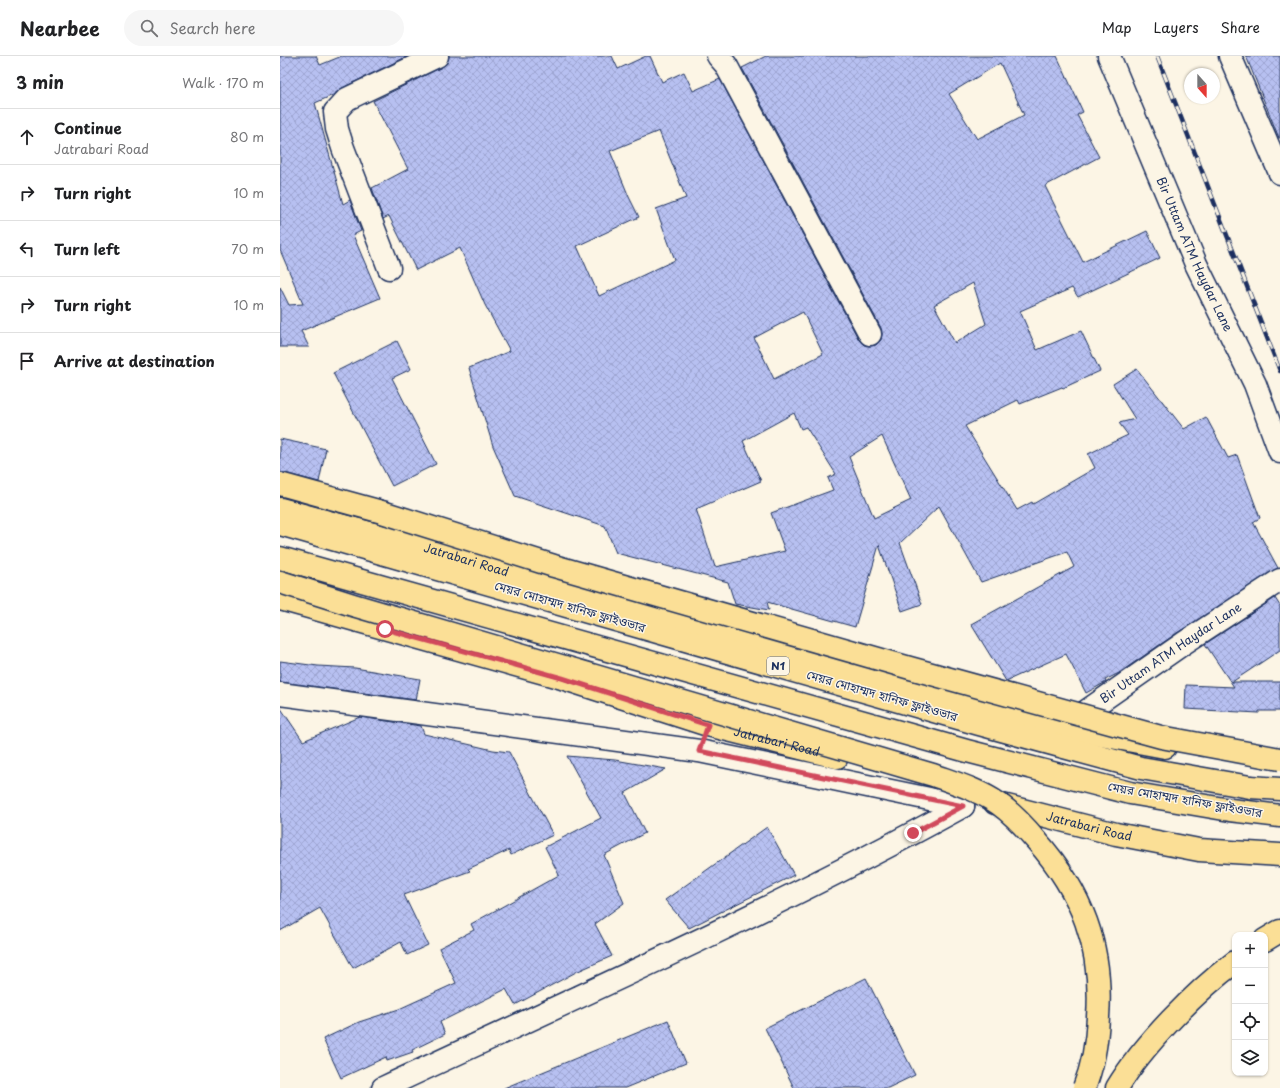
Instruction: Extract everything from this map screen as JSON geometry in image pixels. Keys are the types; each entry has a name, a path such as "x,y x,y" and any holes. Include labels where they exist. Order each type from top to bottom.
{"main road":[{"path":"280,484 382,512 554,566 1161,737 1280,760"},
{"name":"Jatrabari Road","path":"280,509 433,550 676,624 1064,728 1236,761 1280,760"},
{"name":"মেয়র মোহাম্মদ হানিফ ফ্লাইওভার","path":"280,524 979,724 1142,768 1250,787 1280,788"},
{"name":"মেয়র মোহাম্মদ হানিফ ফ্লাইওভার","path":"280,558 967,752 1130,793 1230,810 1280,816"},
{"path":"280,582 353,605 933,775 965,786 999,804 1018,820 1060,868 1072,889 1087,923 1098,963 1100,996 1097,1037 1089,1076 1084,1088"},
{"name":"Jatrabari Road","path":"280,599 562,678 708,725 890,770 976,798 1116,834 1199,850 1280,855"},
{"path":"1268,938 1280,931"},
{"path":"1117,1088 1150,1045 1186,1005 1232,965"}],"street":[{"path":"389,268 343,148 337,129 335,112 347,99 437,56"},
{"path":"718,56 726,65 870,334"},
{"name":"Bir Uttam ATM Haydar Lane","path":"1109,56 1196,264 1255,384 1280,452"},
{"path":"1230,56 1280,173"},
{"name":"Bir Uttam ATM Haydar Lane","path":"1064,728 1086,710 1280,580"},
{"path":"280,694 699,751 963,806 820,882 607,984 382,1088"},
{"path":"699,751 708,725"}],"building":[{"path":"280,56 316,56 320,65 342,56 408,56 342,88 333,95 315,103 343,204 350,200 361,231 353,235 380,298 301,331 309,347 280,347 280,287 289,305 303,304 280,250"},
{"path":"449,56 612,56 618,69 646,56 650,56 662,82 684,72 693,91 720,79 859,340 864,345 870,346 876,345 881,340 881,328 742,68 766,56 1057,56 1083,112 1077,115 1099,157 1045,186 1083,262 1147,231 1160,258 1078,297 1072,288 1020,311 1037,350 1081,331 1100,371 1063,388 1062,387 1020,404 1018,400 965,426 1017,510 1032,502 1033,504 1095,468 1088,454 1128,435 1119,423 1135,419 1113,384 1137,369 1184,429 1206,417 1228,458 1237,455 1260,518 1253,522 1278,568 1177,633 1119,673 1105,680 1106,682 1086,693 1066,654 1006,681 971,624 1074,567 1067,552 981,582 939,506 900,543 922,604 902,611 879,545 855,627 767,602 769,610 735,604 728,582 616,553 605,526 515,496 493,446 469,368 510,351 485,305 460,248 416,270 389,216 383,219 372,188 408,169 373,101 442,67 447,63","holes":["1000,63 1024,115 977,139 949,94","659,131 686,198 656,209 675,260 599,296 577,246 639,217 610,151","973,283 986,324 955,343 934,305","803,312 823,354 774,379 754,338","794,413 801,429 806,427 836,474 828,478 833,490 771,513 785,551 715,567 696,509 761,481 743,441","882,436 911,500 874,518 849,457"]},
{"path":"1246,56 1280,56 1280,138 1279,138"},
{"path":"397,341 411,369 392,378 436,464 392,486 333,373"},
{"path":"280,439 326,449 319,482 280,472"},
{"path":"1275,598 1280,606 1280,650 1232,682 1280,682 1280,711 1259,711 1259,713 1185,709 1186,685 1234,687 1205,644"},
{"path":"280,661 318,666 355,668 420,679 416,700 280,682"},
{"path":"280,707 303,741 360,717 421,726 424,734 493,750 509,752 553,835 511,855 509,850 468,869 470,871 404,895 428,945 407,955 401,942 353,968 320,908 280,931"},
{"path":"567,756 615,760 666,769 625,793 645,833 604,855 624,903 595,924 612,956 576,972 515,1005 506,989 440,1022 445,1034 412,1050 413,1052 387,1061 386,1057 341,1078 323,1039 359,1022 399,1009 456,983 439,948 474,930 471,924 559,875 545,847 601,818"},
{"path":"767,827 794,875 689,928 665,900"},
{"path":"866,978 915,1075 888,1088 794,1088 765,1028"},
{"path":"668,1020 686,1063 625,1088 504,1088"}],"railway":[{"path":"1157,56 1280,371"}],"route":[{"path":"385,629 562,678 708,725 699,751 963,806 913,833"}]}
